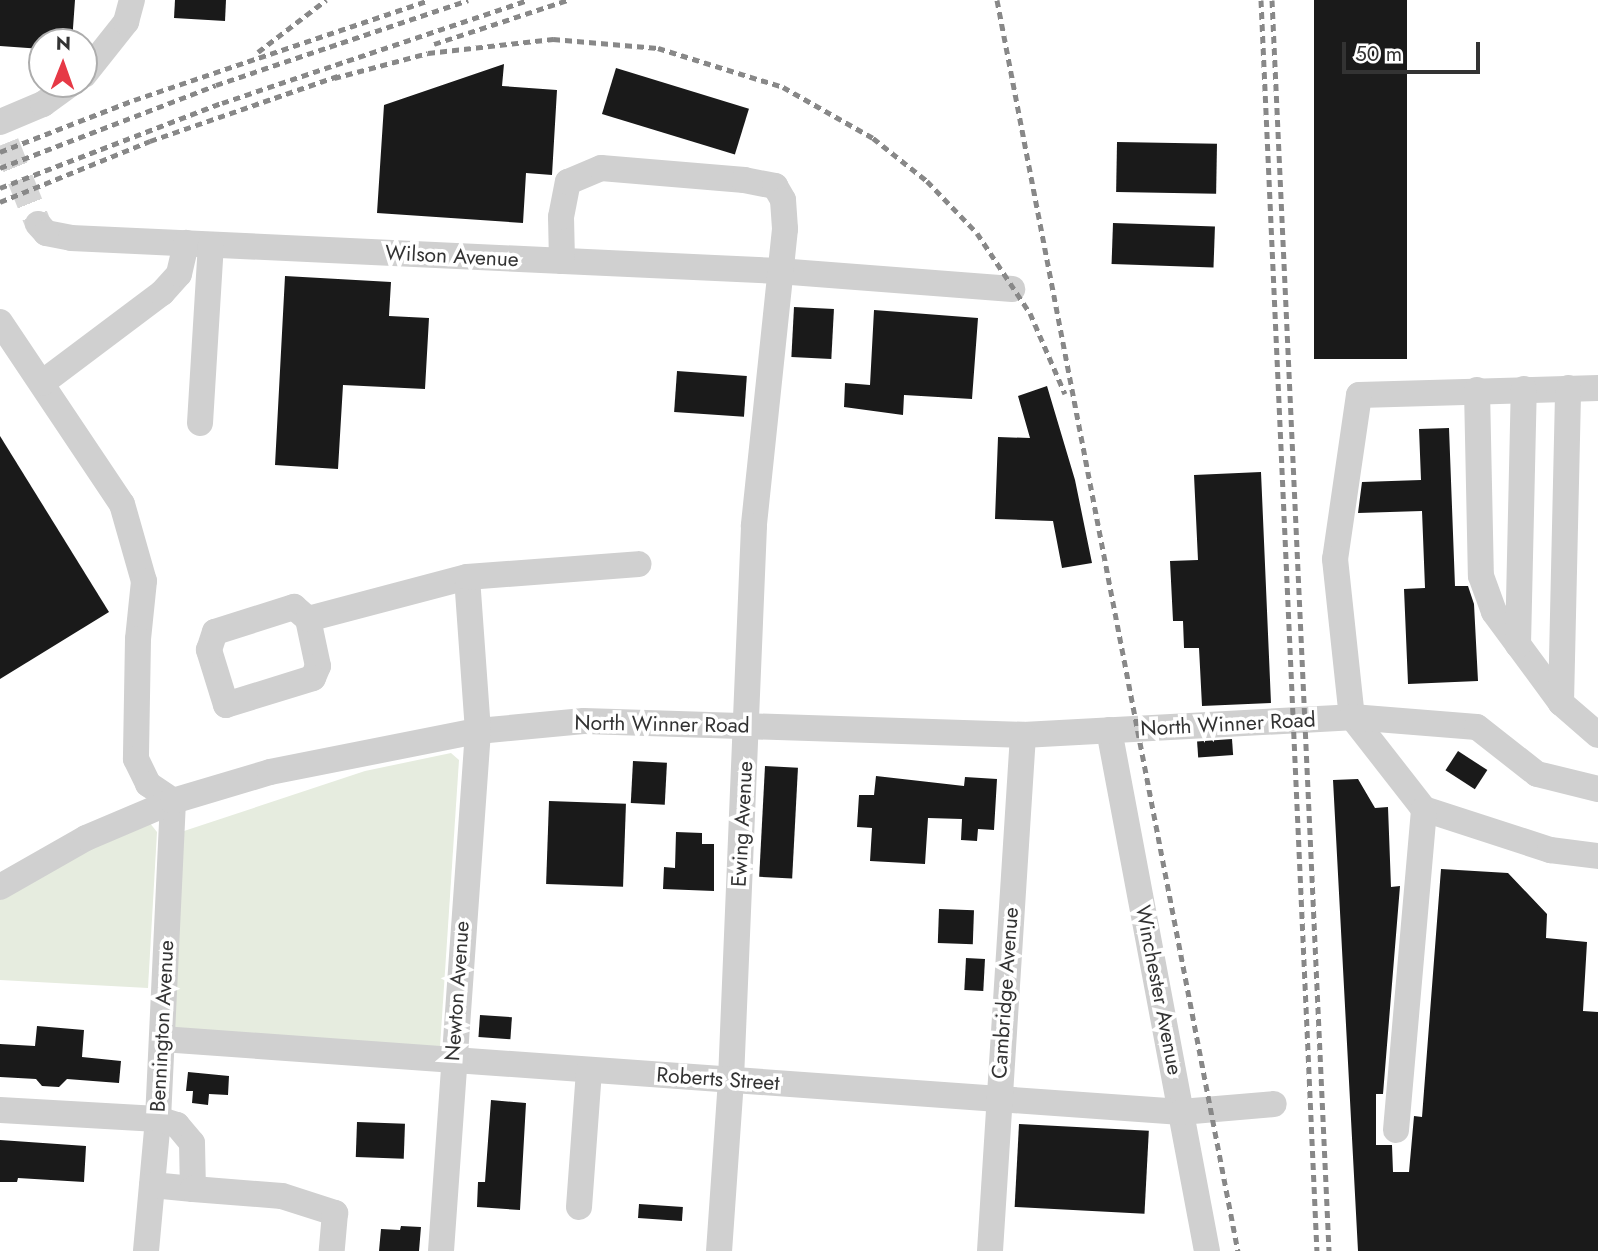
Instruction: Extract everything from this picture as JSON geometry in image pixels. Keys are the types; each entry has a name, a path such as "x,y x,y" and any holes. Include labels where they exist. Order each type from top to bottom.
{"street":[{"path":"98,57 126,22 132,0"},
{"path":"2,130 51,98"},
{"name":"Ewing Avenue","path":"562,261 561,217 568,183 601,168 775,186 783,200 785,229 778,271 754,526 731,1080 719,1251"},
{"name":"Wilson Avenue","path":"38,224 57,236 778,271 1012,289"},
{"path":"42,383 162,293 179,274 198,244"},
{"path":"198,244 200,423"},
{"path":"0,322 122,504 144,581 138,639 136,759 148,784 173,801"},
{"path":"1561,703 1568,388"},
{"path":"1598,388 1359,396 1335,559 1352,718 1424,809 1550,850 1598,856"},
{"path":"1518,645 1524,389"},
{"path":"1477,390 1481,576 1494,612 1518,645 1561,703 1598,735"},
{"path":"308,619 467,577 639,564"},
{"name":"Newton Avenue","path":"441,1251 451,1060 478,731 467,577"},
{"name":"North Winner Road","path":"0,887 86,838 173,801 270,772 478,731 584,721 747,724 1023,735 1352,718 1477,727 1537,774 1598,789"},
{"name":"Winchester Avenue","path":"1109,730 1207,1251"},
{"name":"Cambridge Avenue","path":"990,1251 997,1100 1023,735"},
{"name":"Bennington Avenue","path":"146,1251 158,1119 173,801"},
{"path":"1396,1130 1424,809"},
{"name":"Roberts Street","path":"162,1039 1181,1112 1274,1104"},
{"path":"579,1207 589,1070"},
{"path":"0,1110 158,1119 177,1125 192,1143 193,1189"},
{"path":"152,1185 282,1196 335,1213 332,1251"}],"shaded area":[{"path":"451,753 459,760 440,1047 171,1029 181,832 365,771"},
{"path":"149,822 157,832 148,988 0,980 0,900 71,859"}],"building":[{"path":"0,0 75,0 73,28 28,28 28,48 0,46"},
{"path":"175,0 226,0 225,21 174,18"},
{"path":"1314,0 1407,0 1407,359 1314,359"},
{"path":"504,64 502,86 557,90 552,175 526,173 523,223 377,213 384,105"},
{"path":"616,68 749,109 735,155 602,114"},
{"path":"1117,142 1217,144 1216,194 1116,192"},
{"path":"1113,223 1215,227 1214,268 1112,264"},
{"path":"285,276 391,282 389,316 429,318 425,389 343,385 338,469 275,465"},
{"path":"794,307 834,309 831,359 791,357"},
{"path":"874,310 978,318 972,399 904,395 903,415 844,407 845,383 870,385"},
{"path":"677,371 747,376 744,417 674,412"},
{"path":"1047,386 1075,480 1092,563 1062,568 1053,521 995,519 998,437 1030,438 1018,396"},
{"path":"1449,428 1455,586 1468,586 1474,604 1478,681 1408,684 1404,589 1425,588 1422,511 1358,513 1362,482 1421,480 1419,429"},
{"path":"0,436 109,612 0,679"},
{"path":"1261,472 1271,703 1202,706 1199,648 1184,648 1183,621 1173,621 1170,561 1198,560 1194,475"},
{"path":"1232,739 1233,755 1198,757 1197,741"},
{"path":"1458,751 1487,770 1475,789 1445,770"},
{"path":"633,761 667,763 665,805 631,803"},
{"path":"765,766 798,768 792,879 759,877"},
{"path":"876,776 964,786 965,777 997,779 994,830 978,829 977,841 961,840 962,819 928,818 925,864 870,861 872,828 857,827 859,795 874,795"},
{"path":"1358,779 1375,808 1388,807 1391,887 1400,886 1383,1094 1376,1094 1376,1145 1392,1145 1393,1172 1409,1172 1414,1116 1422,1117 1441,869 1508,873 1547,914 1546,938 1587,942 1583,1011 1598,1012 1598,1251 1358,1251 1333,780"},
{"path":"549,801 626,804 623,887 546,884"},
{"path":"676,832 702,833 702,844 714,844 714,891 663,889 664,867 675,868"},
{"path":"939,909 974,910 973,944 938,943"},
{"path":"966,958 985,959 983,991 964,990"},
{"path":"480,1015 512,1017 510,1039 478,1037"},
{"path":"37,1026 84,1030 82,1057 121,1061 119,1083 67,1079 59,1087 42,1086 36,1079 0,1077 0,1044 35,1046"},
{"path":"188,1072 229,1076 228,1095 209,1094 208,1105 192,1103 193,1091 186,1091"},
{"path":"491,1100 526,1103 520,1210 477,1207 478,1182 485,1182"},
{"path":"357,1122 405,1124 404,1159 356,1157"},
{"path":"1019,1124 1149,1131 1144,1214 1015,1207"},
{"path":"0,1140 86,1146 84,1182 18,1178 17,1182 0,1182"},
{"path":"639,1204 683,1207 682,1221 638,1218"},
{"path":"401,1226 421,1227 419,1251 379,1251 381,1229 400,1230"}],"tunnel":[{"path":"6,143 38,224"}],"railway":[{"path":"258,52 326,0"},
{"path":"0,152 134,100 429,0"},
{"path":"0,168 216,85 468,0"},
{"path":"0,188 222,103 528,0"},
{"path":"434,44 568,0"},
{"path":"997,0 1238,1251"},
{"path":"1261,0 1317,1251"},
{"path":"1272,0 1329,1251"},
{"path":"334,78 428,53 553,39 658,48 783,87 873,138 927,181 977,233 1030,313 1065,394"},
{"path":"0,202 150,141 341,75"}]}
